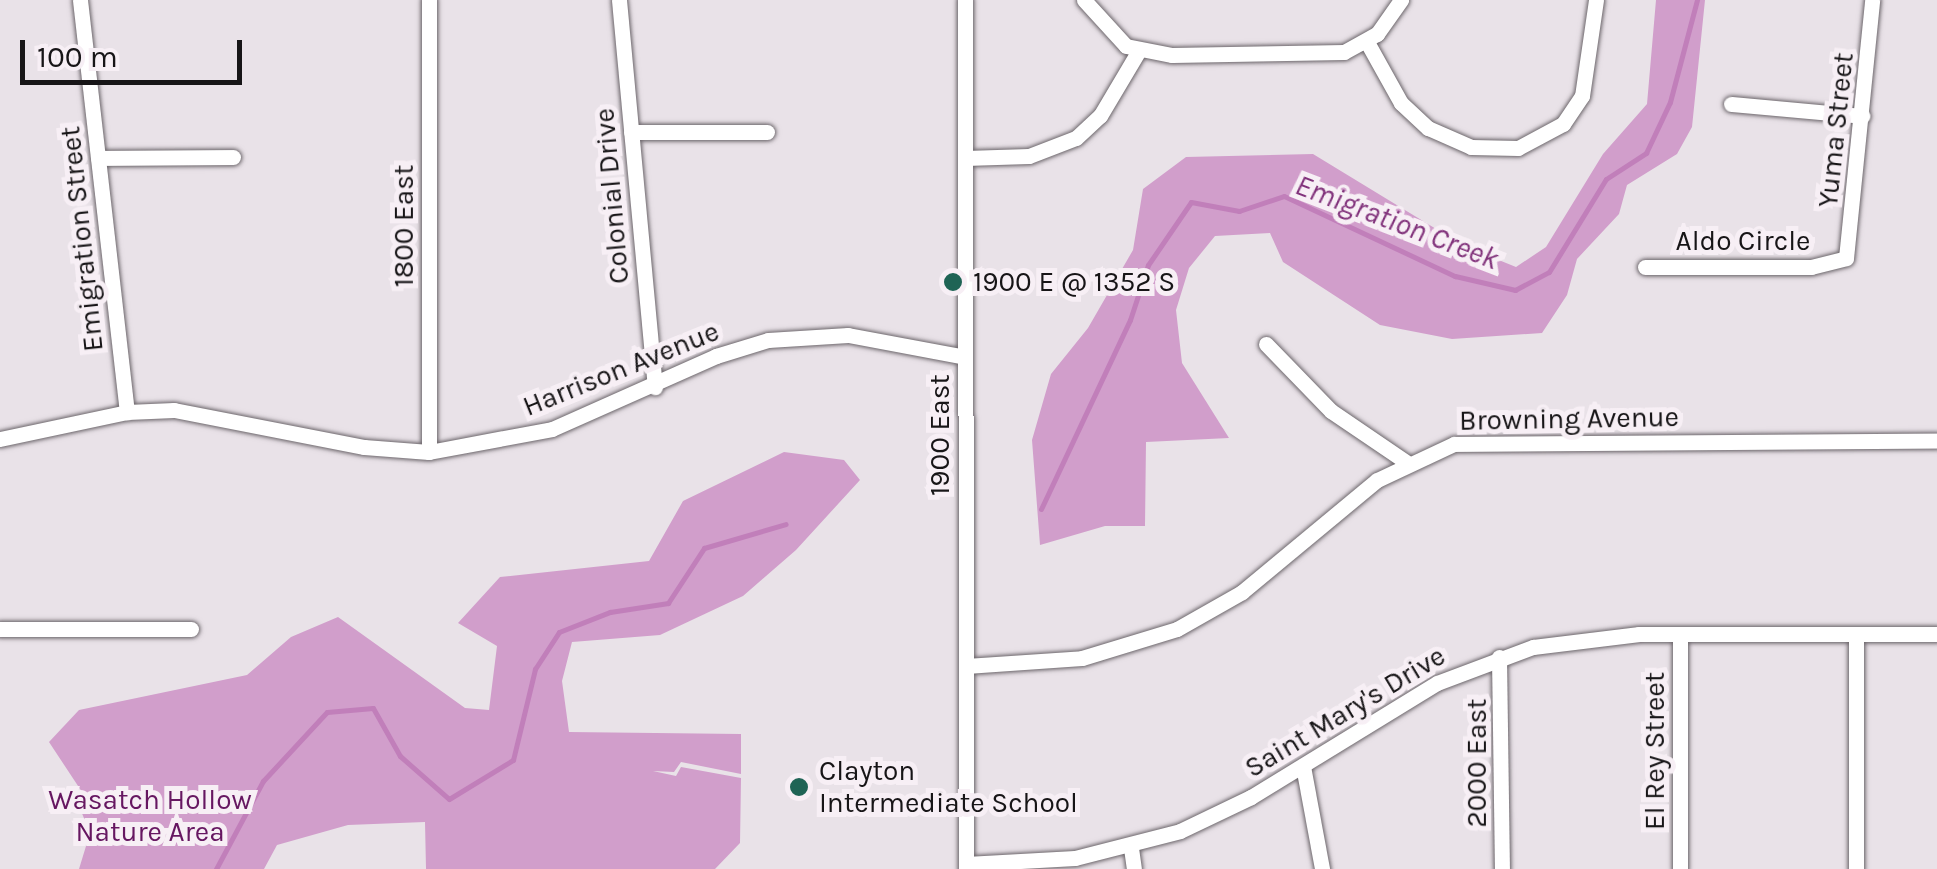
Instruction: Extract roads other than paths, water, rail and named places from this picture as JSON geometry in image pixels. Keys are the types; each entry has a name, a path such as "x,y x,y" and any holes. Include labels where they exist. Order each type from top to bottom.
{"street":[{"name":"Emigration Street","path":"80,0 127,412"},
{"name":"1800 East","path":"429,0 429,452"},
{"name":"Colonial Drive","path":"619,0 655,387"},
{"name":"1900 East","path":"965,0 966,867"},
{"path":"1084,0 1105,29 1138,52 1319,55 1367,42 1401,0"},
{"path":"1367,42 1401,102 1428,128 1470,147 1518,148 1549,135 1582,96 1596,0"},
{"name":"Yuma Street","path":"1841,261 1850,241 1872,0"},
{"path":"965,158 1029,156 1076,138 1100,116 1138,52"},
{"path":"1730,104 1862,116"},
{"path":"631,132 768,132"},
{"path":"98,158 234,158"},
{"name":"Aldo Circle","path":"1645,267 1841,261"},
{"name":"Harrison Avenue","path":"0,439 127,412 174,410 364,447 429,452 552,430 655,387 716,356 804,334 848,334 965,357"},
{"path":"1266,344 1332,411 1406,462"},
{"name":"Browning Avenue","path":"966,666 1082,658 1177,629 1242,592 1406,462 1480,441 1937,441"},
{"path":"0,629 191,629"},
{"name":"Saint Mary's Drive","path":"966,867 1051,861 1130,848 1215,816 1437,684 1499,658 1568,640 1680,634 1937,634"},
{"name":"El Rey Street","path":"1680,634 1680,869"},
{"path":"1856,634 1856,869"},
{"name":"2000 East","path":"1499,658 1502,869"},
{"path":"1302,766 1322,869"},
{"path":"1130,848 1134,869"}],"waterway":[{"name":"Emigration Creek","path":"1041,509 1130,320 1148,265 1191,202 1239,211 1284,196 1455,276 1515,290 1549,272 1606,179 1646,153 1670,102 1697,0"},
{"name":"Emigration Creek","path":"216,869 263,781 327,712 373,708 400,756 449,799 513,760 535,669 559,632 610,612 668,603 704,548 786,524"}],"place":[{"name":"1900 E @ 1352 S","path":"953,282"},
{"name":"Clayton Intermediate School","path":"799,787"}],"park label":[{"name":"Wasatch Hollow Nature Area","path":"150,816"}]}
